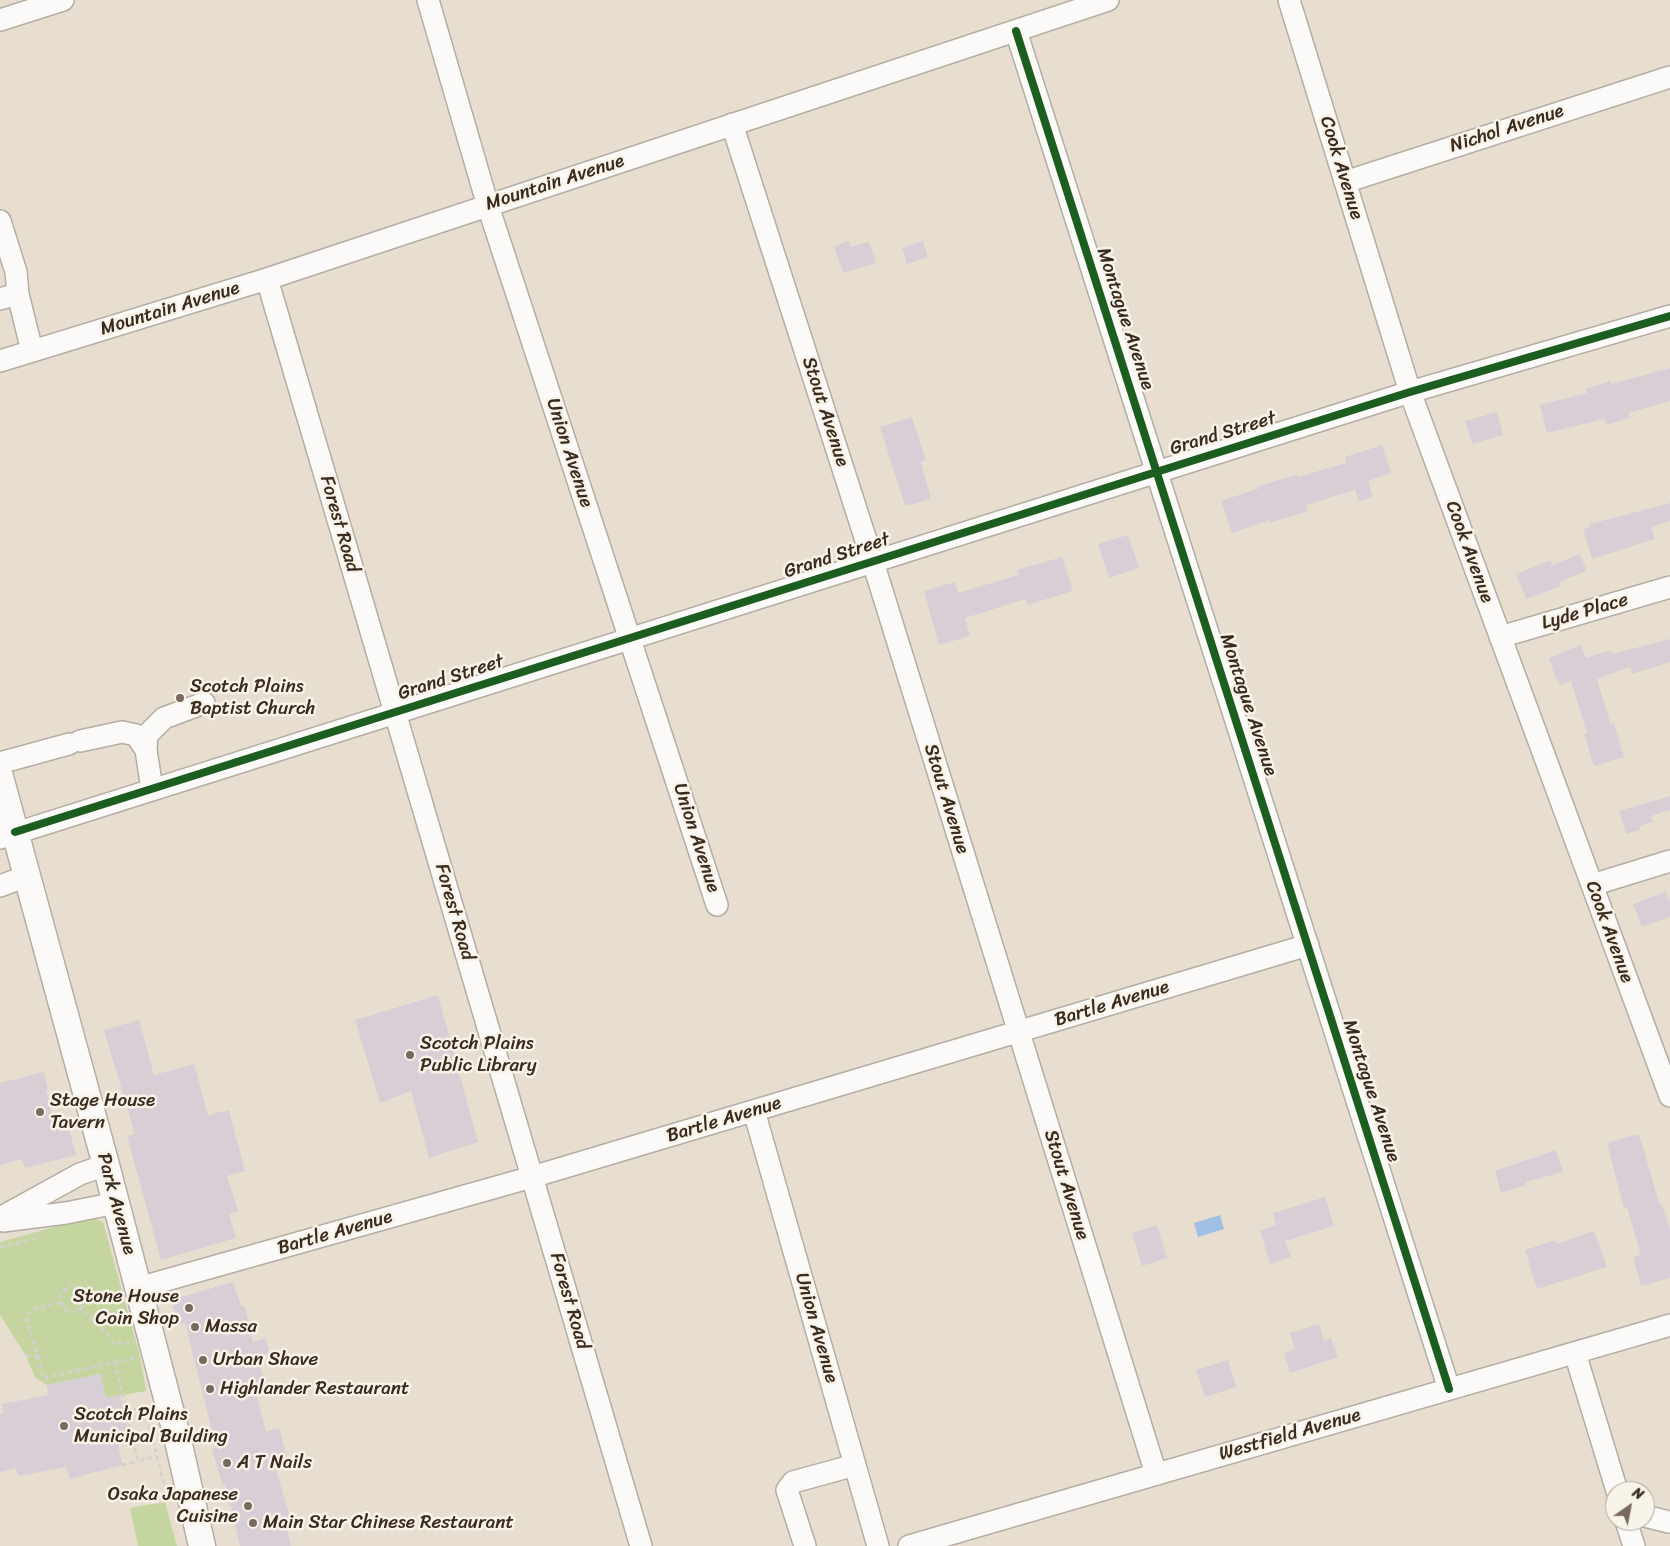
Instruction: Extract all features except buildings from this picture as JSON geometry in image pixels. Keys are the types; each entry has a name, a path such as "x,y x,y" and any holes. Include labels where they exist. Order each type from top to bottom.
{"main road":[{"name":"Park Avenue","path":"0,777 8,835 27,876 106,1165 177,1436 202,1546"}],"street":[{"path":"0,20 62,0"},
{"name":"Union Avenue","path":"429,0 488,206 718,905"},
{"name":"Mountain Avenue","path":"0,360 267,279 1108,0"},
{"name":"Cook Avenue","path":"1289,0 1410,392 1670,1096"},
{"name":"Montague Avenue","path":"1016,31 1450,1389"},
{"name":"Nichol Avenue","path":"1345,182 1670,77"},
{"name":"Stout Avenue","path":"732,124 873,562 1156,1474"},
{"path":"0,221 16,272 9,296 32,351"},
{"name":"Forest Road","path":"267,279 641,1546"},
{"name":"Grand Street","path":"8,835 1410,392 1670,316"},
{"name":"Lyde Place","path":"1500,638 1670,587"},
{"path":"152,789 146,750 147,735 164,718 204,703"},
{"path":"0,763 74,742 122,732 136,735 146,750"},
{"path":"1592,885 1670,862"},
{"path":"0,886 27,876"},
{"name":"Bartle Avenue","path":"138,1288 532,1177 1308,945"},
{"name":"Union Avenue","path":"754,1111 878,1546"},
{"path":"0,1220 80,1174 106,1165"},
{"path":"0,1220 66,1213 116,1203"},
{"name":"Westfield Avenue","path":"909,1546 1670,1325"},
{"path":"1575,1353 1614,1481"},
{"path":"805,1546 787,1490 793,1482 854,1465"},
{"path":"1655,1518 1669,1522"},
{"path":"1629,1531 1634,1546"}],"path":[{"path":"0,1248 47,1236"},
{"path":"70,1285 83,1289 86,1303 81,1308 76,1313 63,1308 60,1294 70,1285"},
{"path":"62,1302 30,1310 26,1318 43,1378 134,1358 129,1336"},
{"path":"81,1308 108,1335 114,1344 131,1343"},
{"path":"26,1356 38,1356"},
{"path":"115,1362 138,1461"},
{"path":"125,1411 145,1406 147,1415"},
{"path":"149,1423 165,1490"},
{"path":"122,1465 157,1456"}],"green space":[{"path":"91,1217 103,1222 140,1356 146,1391 106,1398 100,1374 47,1385 35,1377 26,1356 0,1315 0,1242"},
{"path":"165,1502 177,1546 138,1546 130,1508"}],"water":[{"path":"1220,1215 1224,1229 1198,1237 1194,1223"}],"cycle path":[{"path":"1016,31 1449,1389"},
{"path":"15,832 1410,392 1670,316"}],"place":[{"name":"Scotch Plains Baptist Church","path":"180,698"},
{"name":"Scotch Plains Public Library","path":"410,1055"},
{"name":"Stage House Tavern","path":"40,1112"},
{"name":"Stone House Coin Shop","path":"189,1308"},
{"name":"Massa","path":"195,1327"},
{"name":"Urban Shave","path":"203,1360"},
{"name":"Highlander Restaurant","path":"210,1389"},
{"name":"Scotch Plains Municipal Building","path":"64,1426"},
{"name":"A T Nails","path":"227,1463"},
{"name":"Osaka Japanese Cuisine","path":"248,1506"},
{"name":"Main Star Chinese Restaurant","path":"253,1523"}]}
